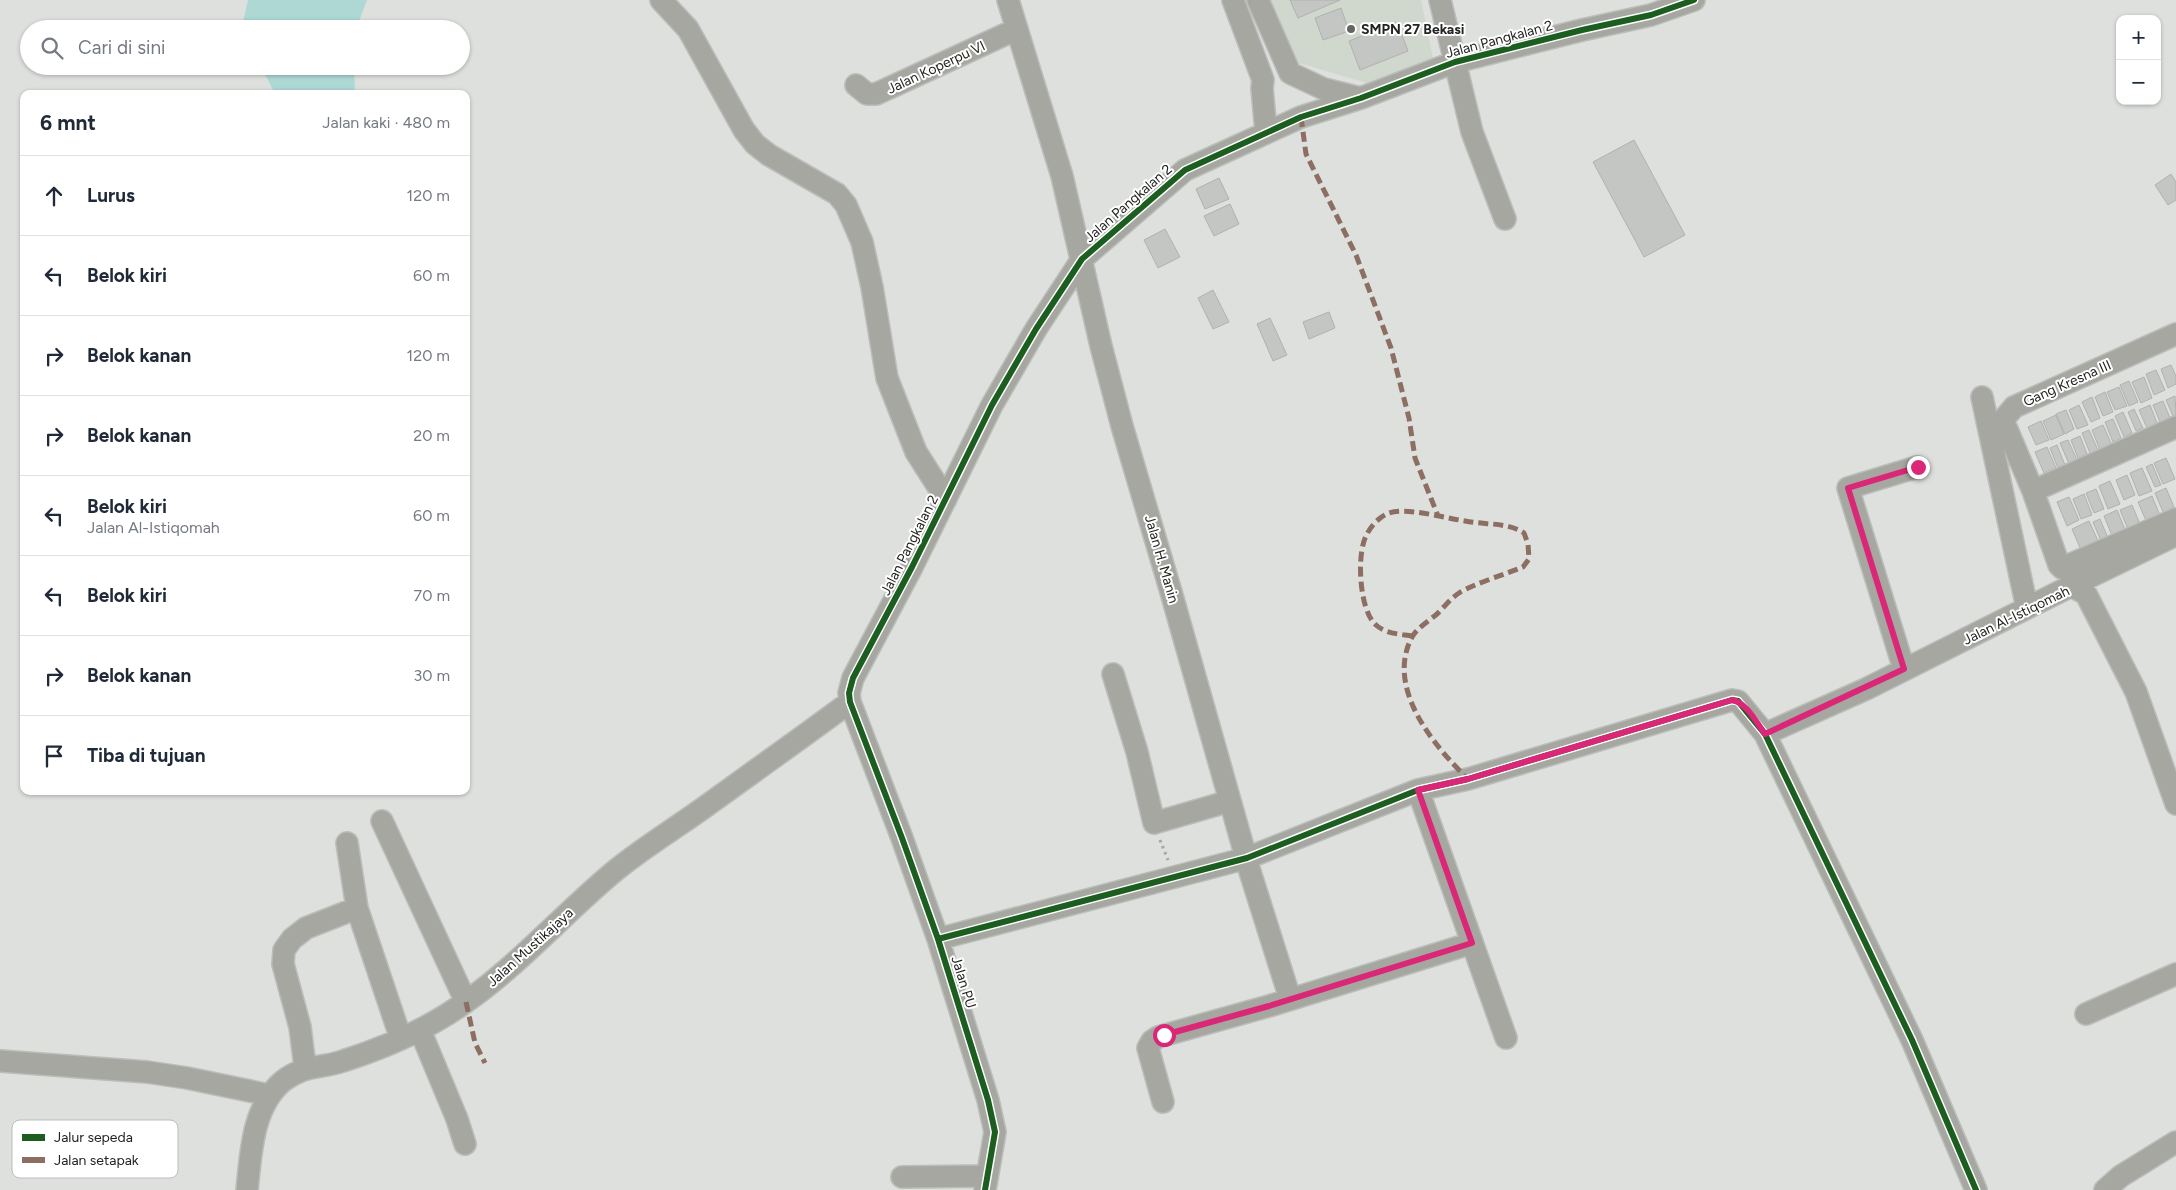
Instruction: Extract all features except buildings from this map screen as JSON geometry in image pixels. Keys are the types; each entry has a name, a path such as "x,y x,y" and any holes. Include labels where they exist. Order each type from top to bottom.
{"street":[{"path":"661,0 688,29 744,130 755,144 786,167 837,194 846,205 862,242 890,386 916,452 946,499"},
{"name":"Jalan H. Manin","path":"1008,0 1062,176 1101,346 1122,426 1230,801 1288,992"},
{"path":"1233,0 1264,80 1262,88 1266,132"},
{"path":"1258,0 1286,68 1290,73 1324,90 1361,98"},
{"path":"1440,0 1472,132 1505,219"},
{"name":"Jalan Pangkalan 2","path":"850,702 849,693 853,678 997,397 1036,329 1082,259 1185,170 1301,117 1361,98 1455,62 1582,30 1651,15 1694,0"},
{"name":"Jalan Koperpu VI","path":"856,85 867,94 876,94 1017,29"},
{"path":"1264,80 1286,68"},
{"name":"Gang Kresna III","path":"2068,577 2059,566 2033,491 2003,420 2014,407 2176,334"},
{"path":"1982,397 2027,608"},
{"path":"2033,491 2176,428"},
{"path":"1904,669 1848,488 1918,467"},
{"path":"2068,577 2176,519"},
{"path":"2068,577 2176,535"},
{"name":"Jalan Al-Istiqomah","path":"1765,734 1904,669 2027,608 2068,577 2086,594 2136,692 2176,804"},
{"path":"1113,674 1137,752 1154,822 1230,801"},
{"path":"938,939 1247,858 1418,790 1468,779 1732,700 1738,701 1744,705 1765,734 1912,1040 1976,1190"},
{"name":"Jalan PU","path":"850,702 938,939 988,1100 995,1132 986,1183"},
{"name":"Jalan Mustikajaya","path":"247,1190 251,1146 259,1117 269,1095 283,1081 305,1068 340,1062 401,1039 420,1030 466,1002 496,978 617,870 850,702"},
{"path":"1418,790 1506,1038"},
{"path":"382,821 466,1002"},
{"path":"348,843 357,908 401,1039"},
{"path":"305,1068 300,1027 283,964 284,950 292,938 306,928 357,908"},
{"path":"1163,1102 1148,1048 1149,1044 1158,1037 1269,1006 1472,943"},
{"path":"2086,1014 2176,974"},
{"path":"420,1030 457,1119 465,1144"},
{"path":"0,1061 147,1072 187,1078 269,1095"},
{"path":"2105,1190 2122,1176 2176,1142"},
{"path":"902,1177 986,1183"}],"path":[{"path":"1154,822 1174,877"}],"shaded area":[{"name":"SMPN 27 Bekasi","path":"1264,0 1421,0 1434,63 1374,85 1285,59"}],"water":[{"path":"248,0 367,0 359,20 243,20"},
{"path":"266,75 354,75 355,90 273,90"}],"marked path":[{"path":"1301,117 1306,154 1356,255 1391,348 1409,418 1415,458 1438,516"},
{"path":"1412,636 1393,633 1380,628 1370,618 1366,607 1361,581 1361,554 1367,534 1382,516 1397,511 1406,511 1503,525 1524,533 1528,544 1529,559 1523,567 1473,586 1456,595 1414,634 1405,656 1405,676 1409,696 1417,715 1441,750 1468,779"},
{"path":"466,1002 475,1043 485,1063"}],"cycle path":[{"path":"985,1190 995,1132 988,1100 938,939 850,702 849,693 853,678 912,567 992,405 1036,329 1082,259 1185,170 1301,117 1361,98 1455,62 1582,30 1651,15 1694,0"},
{"path":"938,939 1247,858 1418,790 1468,779 1732,700 1738,701 1765,734 1912,1040 1976,1190"}],"place":[{"name":"SMPN 27 Bekasi","path":"1351,29"}],"route":[{"path":"1164,1035 1269,1006 1472,943 1418,790 1468,779 1732,700 1744,705 1765,734 1866,689 1904,669 1848,488 1918,467"}]}
